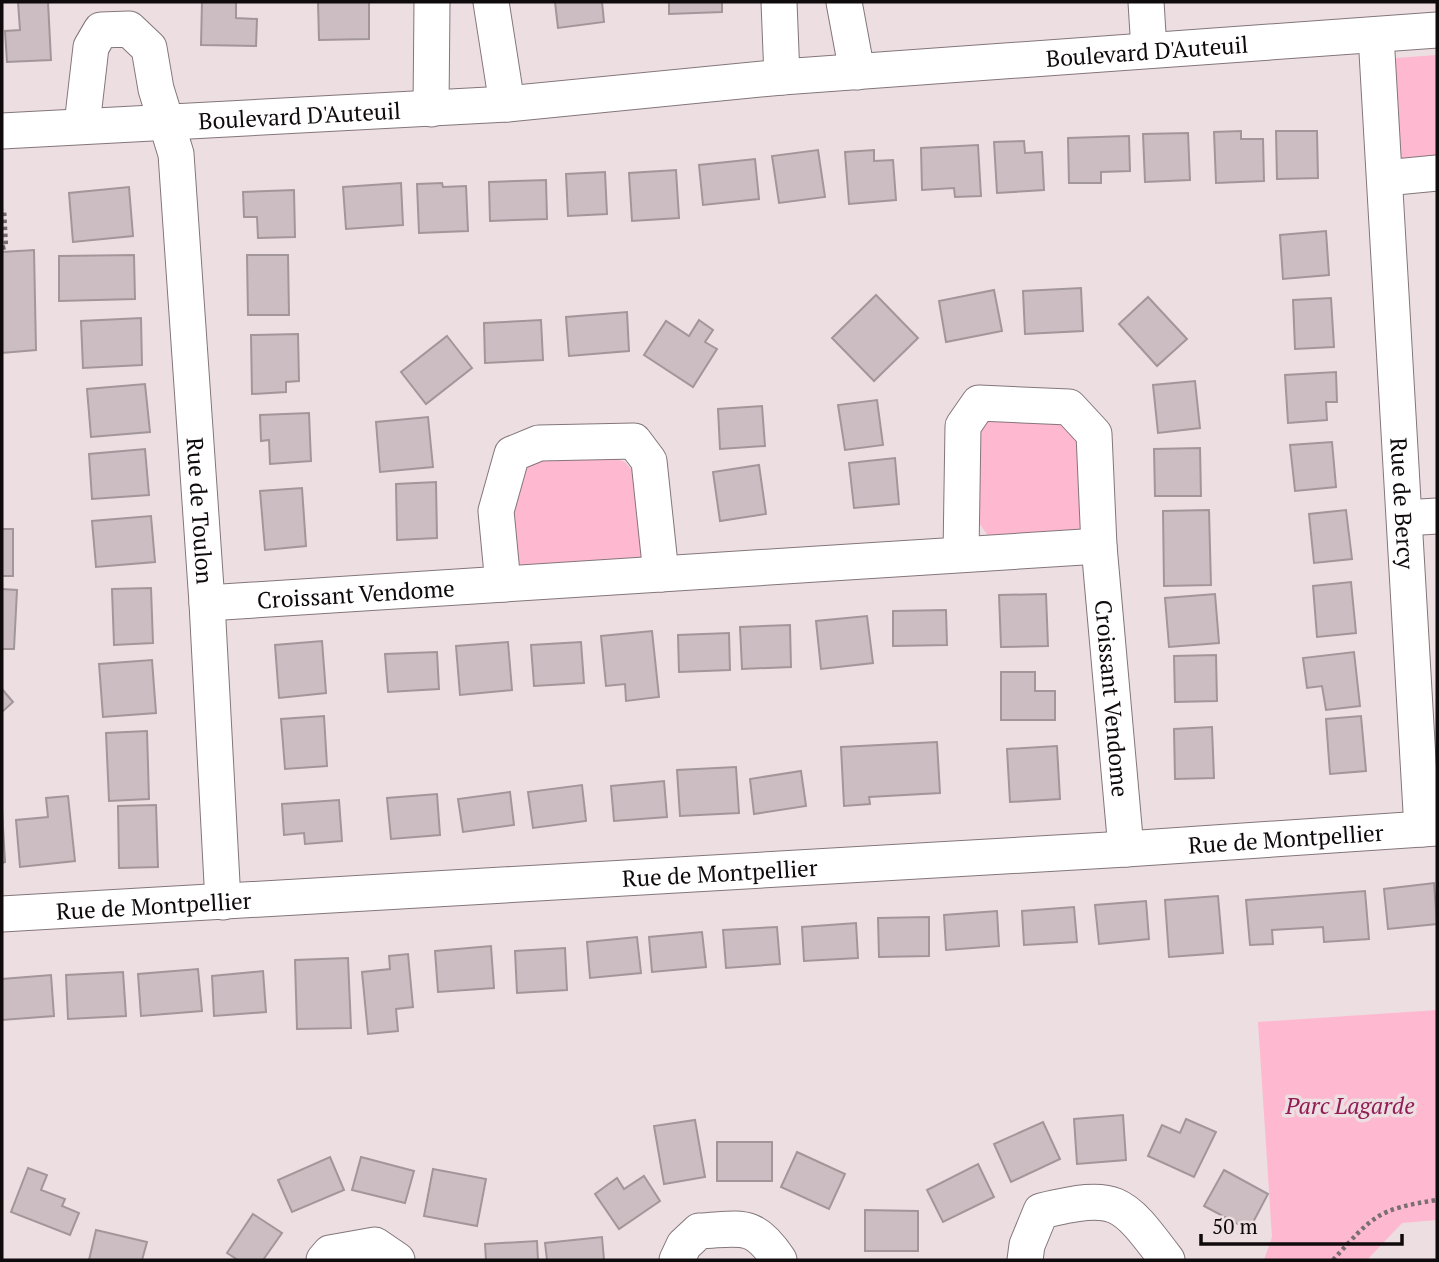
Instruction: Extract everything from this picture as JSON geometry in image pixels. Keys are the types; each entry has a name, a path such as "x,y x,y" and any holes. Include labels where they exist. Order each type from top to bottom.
{"street":[{"name":"Boulevard D'Auteuil","path":"431,109 432,2"},
{"path":"491,2 507,104"},
{"path":"779,2 782,77"},
{"path":"844,2 857,72"},
{"path":"1146,2 1149,50"},
{"name":"Boulevard D'Auteuil","path":"82,125 91,47 101,30 129,29 149,48 156,89 167,120"},
{"name":"Boulevard D'Auteuil","path":"2,131 167,120 507,104 782,77 1437,30"},
{"name":"Rue de Bercy","path":"1376,35 1385,178 1421,517 1430,828"},
{"name":"Rue de Toulon","path":"167,120 176,154 207,603 223,902"},
{"path":"1385,178 1437,173"},
{"name":"Croissant Vendome","path":"961,554 962,426 979,402 1069,407 1094,434 1099,546 1126,849"},
{"path":"503,584 496,511 512,454 539,443 634,441 649,461 661,574"},
{"name":"Croissant Vendome","path":"207,603 1099,546"},
{"name":"Rue de Montpellier","path":"2,914 1126,849 1430,828"},
{"path":"1026,1260 1027,1245 1041,1210 1088,1199 1115,1203 1142,1227 1167,1260"},
{"path":"677,1260 684,1245 699,1231 744,1229 763,1237 779,1260"},
{"path":"324,1260 330,1253 375,1245 397,1260"}],"path":[{"path":"2,248 6,247 4,209"},
{"path":"1333,1260 1369,1221 1397,1206 1437,1200"}],"green space":[{"path":"1437,55 1437,165 1401,161 1390,64 1396,58"},
{"path":"999,414 1060,421 1083,445 1089,523 1076,533 991,540 979,523 976,443 978,424"},
{"path":"607,455 625,462 637,476 645,560 521,569 515,557 512,488 529,459"},
{"name":"Parc Lagarde","path":"1437,1010 1437,1220 1402,1223 1367,1260 1264,1260 1272,1237 1258,1022"}],"building":[{"path":"18,2 48,2 51,60 7,62 5,31 20,30"},
{"path":"202,2 236,2 236,18 257,19 256,46 201,45"},
{"path":"318,2 369,2 369,39 319,40"},
{"path":"555,2 602,2 604,22 558,28"},
{"path":"669,2 722,2 722,12 669,14"},
{"path":"1241,131 1241,139 1263,139 1264,181 1216,183 1214,132"},
{"path":"1276,131 1317,131 1318,178 1277,179"},
{"path":"1188,133 1190,180 1145,182 1143,134"},
{"path":"1129,136 1130,171 1101,172 1101,183 1069,183 1068,138"},
{"path":"1024,141 1025,153 1042,152 1044,190 997,193 994,142"},
{"path":"978,145 981,196 955,197 954,188 922,190 921,148"},
{"path":"818,150 825,197 779,203 772,156"},
{"path":"874,150 874,161 893,160 896,200 849,204 845,152"},
{"path":"755,159 759,199 703,205 699,165"},
{"path":"676,170 679,218 632,221 629,173"},
{"path":"605,172 607,214 568,216 566,174"},
{"path":"546,180 547,219 490,221 489,182"},
{"path":"401,183 403,225 346,229 343,187"},
{"path":"442,183 443,187 466,186 468,231 419,233 417,184"},
{"path":"129,187 133,236 73,242 69,193"},
{"path":"294,190 295,237 258,238 257,217 244,217 243,192"},
{"path":"1326,231 1329,275 1283,279 1280,235"},
{"path":"34,250 36,350 2,353 2,252"},
{"path":"134,255 135,299 59,301 59,256"},
{"path":"247,255 288,255 289,315 248,315"},
{"path":"1081,288 1083,331 1025,334 1023,291"},
{"path":"994,290 1002,331 946,342 939,301"},
{"path":"876,295 918,338 874,381 832,338"},
{"path":"1148,297 1187,339 1157,366 1119,324"},
{"path":"1331,298 1334,347 1295,349 1293,300"},
{"path":"627,312 629,351 569,356 566,317"},
{"path":"141,318 142,365 83,368 81,321"},
{"path":"541,320 543,360 485,363 484,323"},
{"path":"699,320 713,330 705,342 717,349 693,387 644,355 666,321 689,336"},
{"path":"298,334 299,381 286,382 286,392 252,394 251,335"},
{"path":"447,336 472,368 426,404 401,372"},
{"path":"1336,372 1337,402 1326,402 1327,420 1288,423 1285,375"},
{"path":"1195,381 1200,428 1158,433 1153,385"},
{"path":"145,384 150,432 91,437 87,389"},
{"path":"877,400 883,445 845,450 838,405"},
{"path":"762,406 765,446 720,449 718,409"},
{"path":"309,413 311,461 270,464 269,440 261,441 260,415"},
{"path":"428,417 433,467 380,472 376,422"},
{"path":"1332,442 1336,487 1295,491 1290,445"},
{"path":"1200,448 1201,496 1155,496 1154,449"},
{"path":"145,449 149,495 92,499 89,454"},
{"path":"895,458 899,504 854,508 849,463"},
{"path":"759,465 766,514 720,521 713,472"},
{"path":"436,482 437,538 397,540 396,484"},
{"path":"302,488 306,546 265,550 260,491"},
{"path":"1209,510 1211,585 1164,586 1163,511"},
{"path":"1346,510 1352,559 1314,563 1309,514"},
{"path":"151,516 155,562 96,567 92,521"},
{"path":"2,529 13,529 13,576 2,576"},
{"path":"1351,582 1356,633 1317,637 1313,586"},
{"path":"151,588 153,643 114,645 112,589"},
{"path":"2,589 17,590 14,649 2,649"},
{"path":"1046,594 1048,646 1001,647 999,595"},
{"path":"1215,594 1219,643 1169,647 1165,598"},
{"path":"946,610 947,645 893,646 893,611"},
{"path":"867,616 873,663 821,669 816,621"},
{"path":"790,625 791,667 742,669 740,627"},
{"path":"652,631 659,697 626,701 625,684 606,686 601,636"},
{"path":"729,633 730,670 679,672 678,635"},
{"path":"322,641 326,693 279,698 275,645"},
{"path":"508,642 512,690 460,695 456,646"},
{"path":"581,642 584,683 534,686 531,645"},
{"path":"437,652 439,689 388,692 385,654"},
{"path":"1354,652 1360,706 1326,710 1322,686 1307,688 1303,658"},
{"path":"1216,655 1217,701 1175,702 1174,656"},
{"path":"152,660 156,713 103,717 99,664"},
{"path":"1001,672 1035,672 1035,691 1055,691 1055,720 1001,720"},
{"path":"2,689 13,702 2,712"},
{"path":"324,716 327,766 285,769 281,719"},
{"path":"1361,716 1366,771 1330,774 1326,719"},
{"path":"1212,727 1214,778 1175,779 1174,729"},
{"path":"147,731 149,799 109,801 106,733"},
{"path":"937,742 940,793 869,797 870,804 844,806 841,747"},
{"path":"1057,746 1060,799 1010,802 1007,749"},
{"path":"736,767 739,813 680,816 677,770"},
{"path":"801,771 806,806 754,814 750,779"},
{"path":"664,781 667,817 614,821 611,786"},
{"path":"582,785 586,821 533,828 528,792"},
{"path":"510,792 514,825 463,832 458,799"},
{"path":"437,794 440,835 391,839 387,798"},
{"path":"68,796 75,861 20,867 16,820 48,817 46,798"},
{"path":"339,800 342,841 305,844 304,833 284,835 282,804"},
{"path":"156,805 158,867 119,868 118,806"},
{"path":"2,810 5,862 2,863"},
{"path":"1434,883 1437,924 1388,929 1384,889"},
{"path":"1365,891 1369,939 1324,942 1323,927 1272,930 1273,944 1250,945 1246,900"},
{"path":"1218,896 1223,953 1169,957 1165,900"},
{"path":"1146,901 1149,939 1099,944 1095,905"},
{"path":"1074,907 1077,942 1024,945 1022,911"},
{"path":"997,911 999,946 946,950 944,915"},
{"path":"929,917 929,956 879,957 878,918"},
{"path":"856,923 858,958 804,961 802,927"},
{"path":"777,927 780,964 726,968 723,930"},
{"path":"702,932 706,967 652,972 649,937"},
{"path":"637,937 641,973 590,978 587,942"},
{"path":"491,946 494,988 438,992 435,951"},
{"path":"565,948 567,990 517,993 515,951"},
{"path":"408,954 413,1007 396,1009 398,1031 368,1034 362,972 390,969 389,956"},
{"path":"348,958 351,1028 297,1029 295,960"},
{"path":"198,969 202,1011 141,1016 138,974"},
{"path":"263,971 266,1012 214,1016 212,976"},
{"path":"123,972 126,1016 68,1019 66,975"},
{"path":"51,975 54,1016 2,1020 2,979"},
{"path":"1123,1115 1126,1160 1077,1164 1074,1119"},
{"path":"1186,1119 1216,1132 1194,1177 1148,1156 1162,1125 1180,1133"},
{"path":"695,1120 705,1177 664,1184 654,1126"},
{"path":"1043,1122 1060,1159 1011,1182 994,1144"},
{"path":"717,1142 772,1142 772,1181 717,1181"},
{"path":"797,1152 845,1174 829,1209 781,1187"},
{"path":"330,1157 344,1190 292,1212 278,1180"},
{"path":"361,1157 414,1171 405,1203 352,1190"},
{"path":"978,1164 994,1197 943,1222 927,1190"},
{"path":"28,1168 47,1175 41,1190 65,1199 62,1206 79,1213 70,1235 11,1212"},
{"path":"433,1169 486,1179 477,1226 424,1216"},
{"path":"1224,1170 1268,1194 1249,1230 1204,1206"},
{"path":"644,1176 660,1201 619,1229 595,1194 617,1178 624,1189"},
{"path":"865,1210 918,1211 918,1251 865,1251"},
{"path":"253,1214 282,1233 263,1260 238,1260 227,1253"},
{"path":"96,1230 147,1242 142,1260 89,1260"},
{"path":"602,1237 604,1260 547,1260 545,1243"},
{"path":"537,1241 538,1260 486,1260 485,1244"}]}
